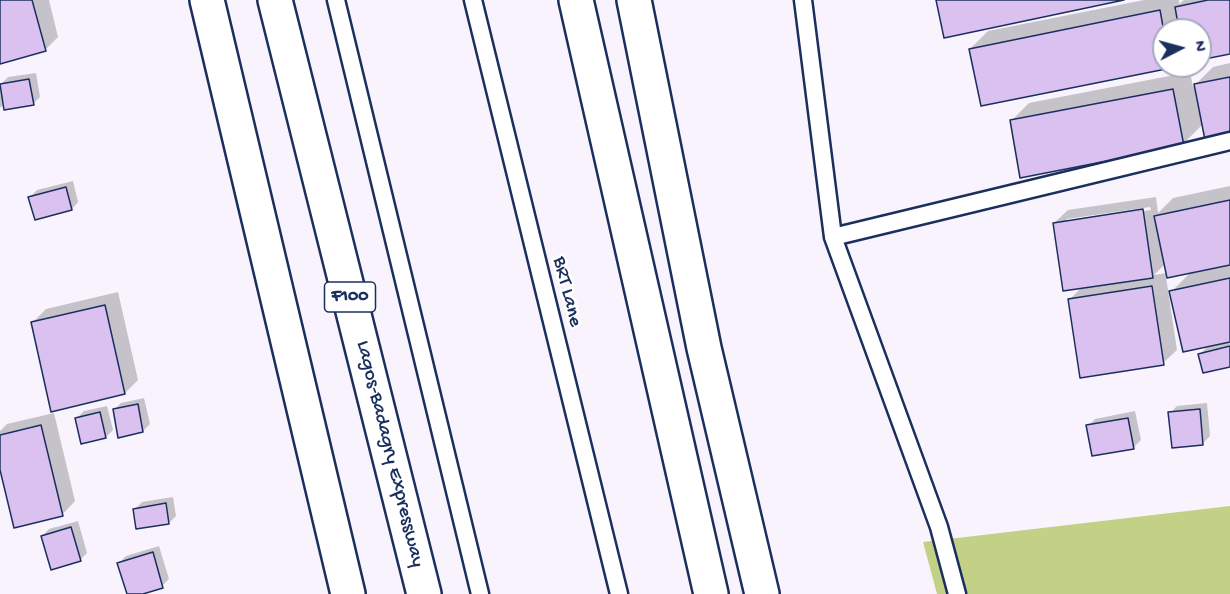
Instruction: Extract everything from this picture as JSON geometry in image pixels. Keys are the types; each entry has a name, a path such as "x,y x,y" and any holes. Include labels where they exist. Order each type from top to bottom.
{"main road":[{"path":"207,0 348,594"},
{"name":"Lagos-Badagry Expressway","path":"276,0 424,594"},
{"path":"576,0 711,594"},
{"path":"634,0 704,348 762,594"}],"lane":[{"path":"336,0 480,594"},
{"name":"BRT Lane","path":"473,0 619,594"},
{"path":"803,0 834,237 939,527 957,594"},
{"path":"834,237 1230,141"}],"green space":[{"path":"1230,506 1230,594 937,594 923,542"}],"building":[{"path":"0,0 32,0 46,51 0,64"},
{"path":"936,0 1124,0 944,38"},
{"path":"1208,0 1230,0 1230,54 1212,58 1212,18 1177,18 1175,7"},
{"path":"1160,10 1161,18 1152,18 1152,72 981,106 969,49"},
{"path":"1230,77 1230,135 1205,140 1194,84"},
{"path":"29,79 34,105 4,110 0,84"},
{"path":"1173,89 1184,146 1020,178 1010,120"},
{"path":"66,187 72,210 35,220 28,197"},
{"path":"1230,200 1230,265 1167,278 1154,216"},
{"path":"1143,209 1153,278 1063,291 1053,223"},
{"path":"1230,278 1230,342 1183,352 1169,291"},
{"path":"1152,286 1164,365 1080,378 1068,299"},
{"path":"105,305 125,394 51,412 31,322"},
{"path":"1230,346 1230,367 1203,373 1198,354"},
{"path":"138,404 143,432 118,438 113,409"},
{"path":"1200,409 1203,445 1172,448 1168,412"},
{"path":"100,412 106,438 81,444 75,418"},
{"path":"1128,418 1134,449 1092,456 1086,425"},
{"path":"41,425 63,516 14,528 0,470 0,435"},
{"path":"166,503 169,524 136,529 133,509"},
{"path":"71,527 81,561 51,570 41,536"},
{"path":"153,552 163,588 143,594 127,594 117,563"}]}
